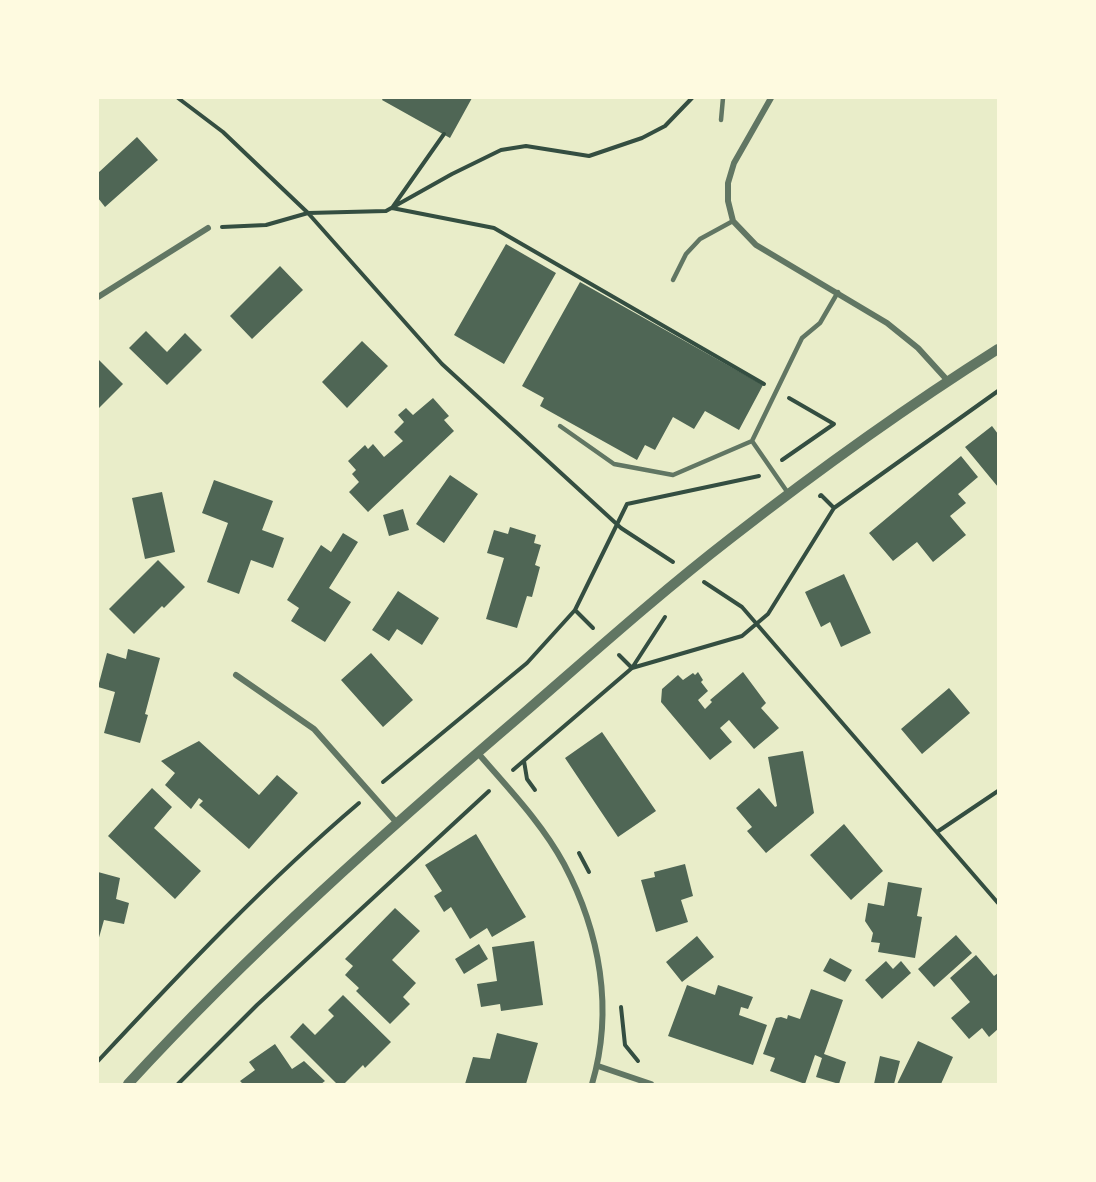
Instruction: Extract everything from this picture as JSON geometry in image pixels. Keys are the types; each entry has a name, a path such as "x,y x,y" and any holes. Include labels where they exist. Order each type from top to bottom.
{"street":[{"path":"771,98 734,163 728,183 728,201 733,221 756,245 887,323 918,348 948,381"},
{"path":"98,297 208,228"},
{"path":"128,1084 176,1032 304,907 477,753 699,563 887,422 999,349"},
{"path":"236,675 314,729 397,823"},
{"path":"477,753 527,810 563,863 589,920 597,949 604,1008 598,1066 592,1084"},
{"path":"598,1066 651,1084"}],"lane":[{"path":"721,120 723,98"},
{"path":"673,280 686,254 700,239 733,221"},
{"path":"560,426 614,465 673,475 752,441 802,338 820,323 838,292"},
{"path":"752,441 789,495"}],"path":[{"path":"178,98 224,132 308,213 442,364 617,525 677,564"},
{"path":"208,228 266,225 308,213 386,211 501,150 526,146 589,156 642,138 664,126 692,98"},
{"path":"392,208 444,134"},
{"path":"98,1061 206,945 323,834 527,663 575,609 627,504 757,477 834,424 494,228 392,208"},
{"path":"632,668 742,636 768,614 834,508 999,391"},
{"path":"812,502 821,495 834,508"},
{"path":"696,577 742,607 757,623 999,903"},
{"path":"575,609 632,668"},
{"path":"178,1084 257,1005 501,780 632,668 670,610"},
{"path":"938,832 999,791"}],"building":[{"path":"383,98 472,98 450,138 382,100"},
{"path":"137,137 158,160 105,207 98,198 98,173"},
{"path":"506,244 556,273 504,364 454,335"},
{"path":"280,266 303,290 252,339 230,316"},
{"path":"580,282 763,385 739,430 705,411 694,429 673,417 655,450 645,445 637,460 540,406 544,398 522,386"},
{"path":"146,331 167,352 185,333 202,350 167,385 129,348"},
{"path":"362,341 388,366 347,408 322,382"},
{"path":"99,360 123,384 98,409 98,362"},
{"path":"433,398 449,416 444,420 454,431 368,512 349,492 359,482 352,474 356,470 348,461 365,445 368,449 373,444 384,457 403,441 394,432 404,422 398,415 406,408 413,415"},
{"path":"992,426 998,434 998,487 965,447"},
{"path":"961,456 978,477 958,494 966,503 950,516 966,535 933,562 917,542 893,561 869,533"},
{"path":"450,475 478,494 444,543 416,524"},
{"path":"214,480 273,501 262,530 284,538 273,568 251,560 239,594 207,582 228,523 202,513"},
{"path":"162,492 175,552 145,559 132,498"},
{"path":"403,509 409,530 389,536 383,515"},
{"path":"510,527 536,535 534,543 541,545 535,565 540,567 532,597 527,596 517,628 486,619 504,558 487,553 494,530 508,534"},
{"path":"343,533 358,542 329,588 351,602 325,642 291,621 299,608 287,600 321,545 331,552"},
{"path":"158,560 185,587 134,634 109,609"},
{"path":"844,574 871,633 841,647 830,622 821,627 805,592"},
{"path":"398,591 439,618 422,645 397,629 389,641 372,630"},
{"path":"128,649 160,658 140,743 104,733 115,692 98,687 107,653 126,659"},
{"path":"371,653 413,700 383,727 341,680"},
{"path":"698,672 703,680 701,682 708,691 698,700 705,709 712,702 710,700 743,672 766,703 761,708 779,728 754,749 729,720 720,728 732,742 710,760 661,702 662,689 678,675 683,680"},
{"path":"949,688 970,713 922,754 901,729"},
{"path":"602,732 656,811 618,837 565,758"},
{"path":"199,741 259,795 277,775 298,793 249,849 199,805 203,801 199,798 191,809 165,785 175,773 161,761"},
{"path":"803,751 814,813 766,853 747,831 752,827 736,808 759,788 775,807 777,806 768,757"},
{"path":"152,788 172,807 154,828 201,871 175,899 108,836"},
{"path":"844,824 883,871 851,900 810,855"},
{"path":"476,834 526,917 492,937 487,928 470,939 451,907 444,912 434,896 442,891 425,865"},
{"path":"685,864 693,896 681,900 688,922 656,932 641,880 655,877 654,872"},
{"path":"98,872 120,878 116,899 129,903 124,924 104,920 98,941"},
{"path":"888,882 922,888 917,916 922,917 915,958 878,952 880,943 871,942 873,933 865,921 868,903 884,906"},
{"path":"395,908 420,931 392,960 416,983 403,997 410,1004 390,1024 356,991 359,988 345,975 353,966 345,959"},
{"path":"956,935 972,953 934,987 918,969"},
{"path":"697,936 714,957 682,982 666,962"},
{"path":"534,941 543,1005 501,1011 500,1004 481,1007 477,984 497,981 492,947"},
{"path":"479,944 488,959 464,974 455,959"},
{"path":"976,955 994,976 998,973 998,1029 989,1037 982,1028 969,1039 951,1018 970,1002 950,978"},
{"path":"830,958 852,970 845,982 823,971"},
{"path":"886,961 893,969 901,961 911,973 882,999 865,980"},
{"path":"687,985 715,995 718,985 753,997 748,1009 741,1007 739,1015 767,1025 753,1065 668,1036"},
{"path":"811,989 843,1000 824,1054 846,1062 839,1084 816,1077 822,1058 815,1055 805,1084 770,1071 775,1058 763,1054 776,1018 787,1019 788,1015 800,1019"},
{"path":"343,995 391,1042 365,1068 363,1065 344,1084 337,1084 290,1037 303,1023 315,1035 334,1016 328,1010"},
{"path":"497,1033 538,1043 526,1084 465,1084 473,1057 490,1059"},
{"path":"918,1041 953,1057 941,1084 897,1084"},
{"path":"275,1044 292,1069 304,1061 325,1081 321,1084 243,1084 240,1081 255,1070 249,1062"},
{"path":"880,1056 900,1061 894,1084 874,1084"}]}
